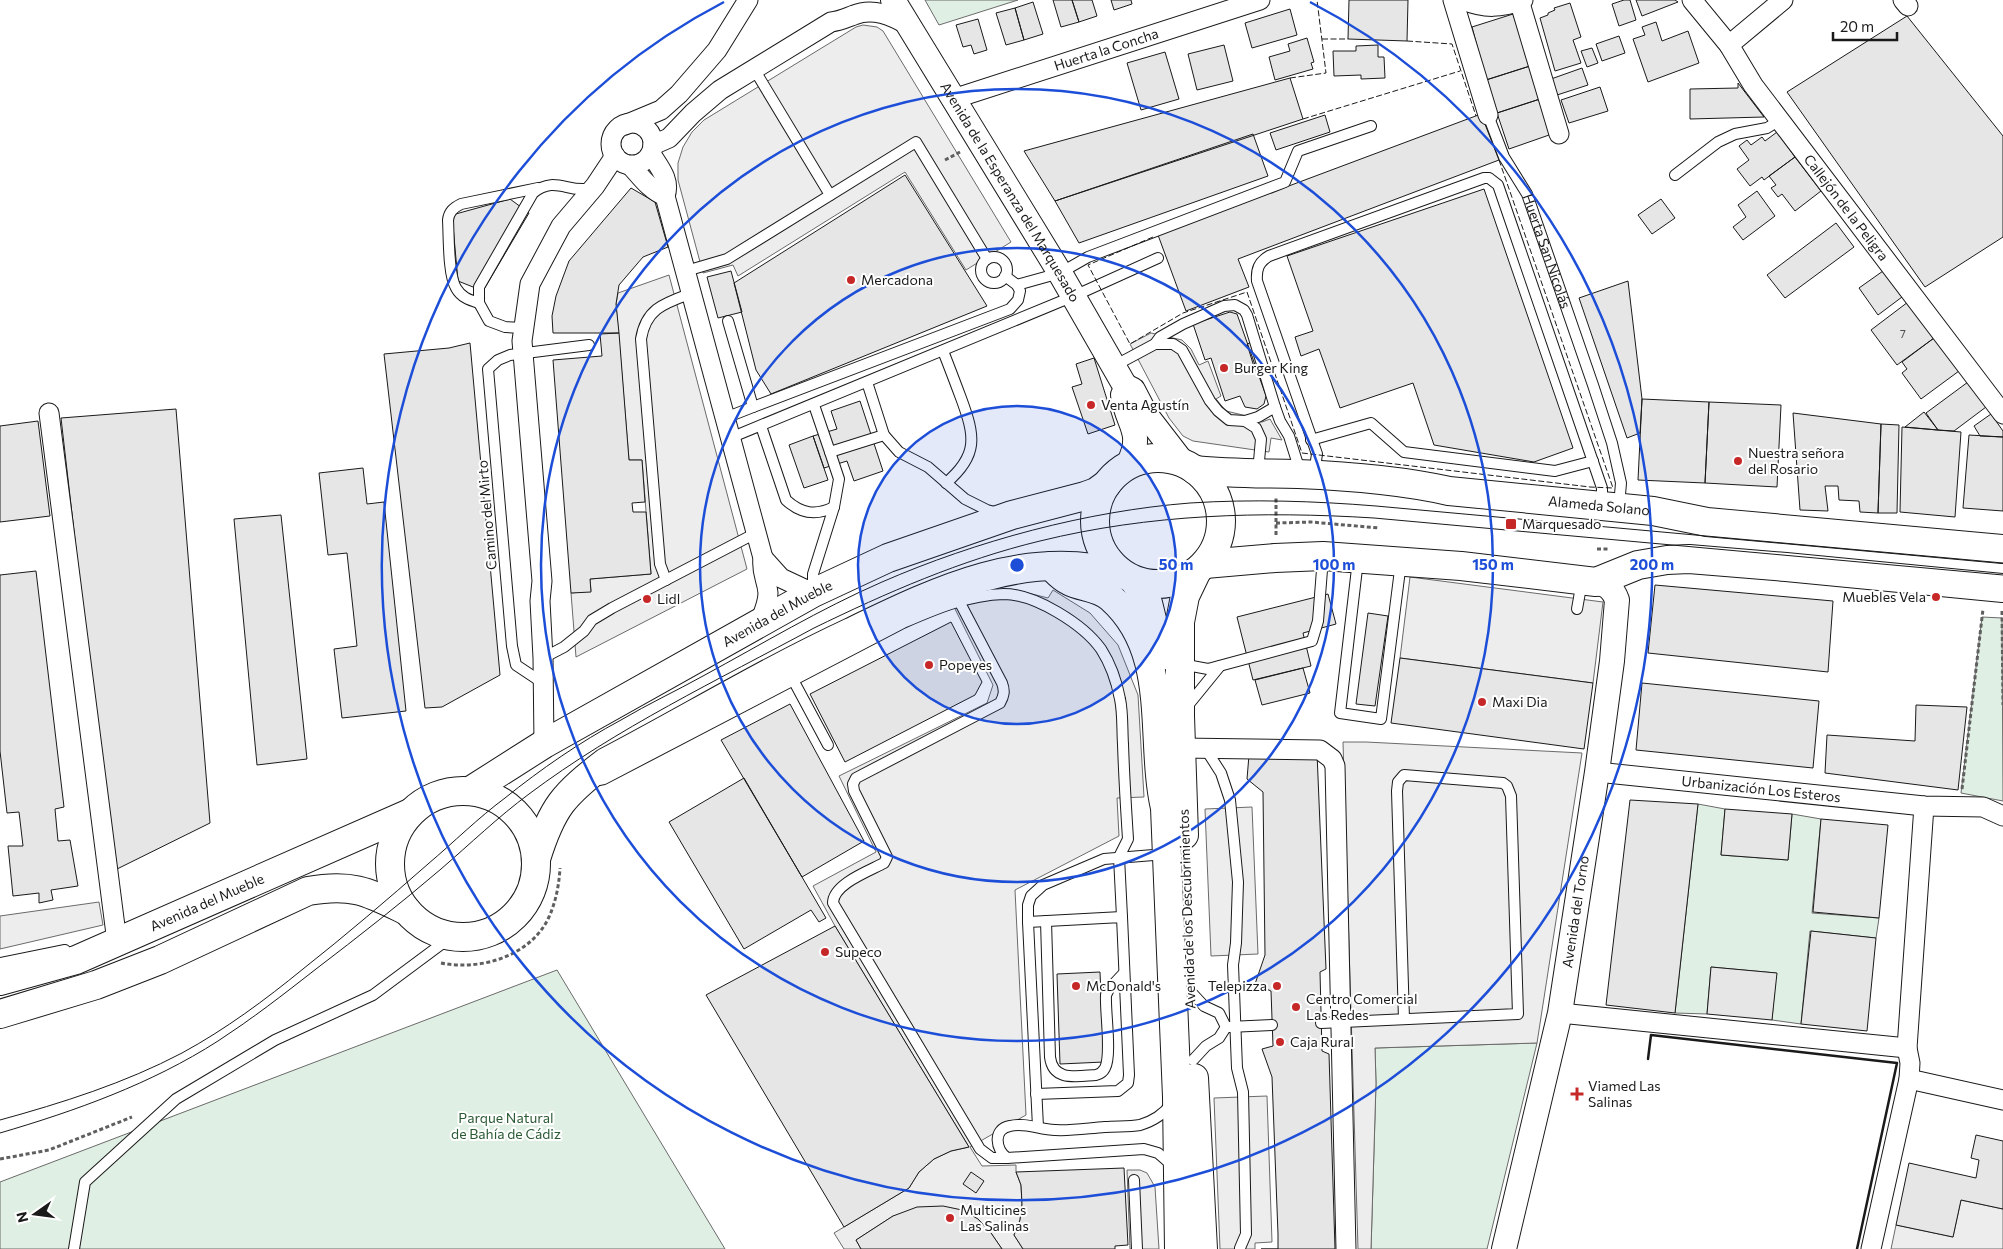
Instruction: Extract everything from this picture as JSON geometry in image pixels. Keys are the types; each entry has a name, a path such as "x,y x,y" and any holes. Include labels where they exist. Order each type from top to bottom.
{"main road":[{"path":"1128,577 1112,566 1098,543 1095,530 1097,504 1107,484 1116,474 1128,465 1141,460 1155,458 1189,466 1205,479 1213,490 1221,515 1218,541 1201,568"},
{"name":"Alameda Solano","path":"1189,466 1226,473 1287,474 1417,484 1449,491 1652,511 1707,522 1740,520 1844,535 2003,549"},
{"name":"Avenida del Mueble","path":"470,791 544,744 813,593 888,558 1012,516 1085,496 1096,492 1107,484"},
{"path":"548,862 511,809 500,801 486,795 470,791 454,792 438,795 423,802 410,813 400,826 393,841 390,857 390,874 397,897 407,911 419,923 434,932 450,937 470,937 480,935 505,924 519,912 529,896 534,878 548,862 544,831 554,811 564,797 606,762 693,724 925,596 966,581 1001,572 1051,566 1097,567 1159,585 1178,581 1201,568 1276,558 1323,556 1461,566 1589,581 1638,565 1667,560 1689,559 1997,587"},
{"name":"Avenida de los Descubrimientos","path":"1051,566 1068,581 1093,588 1110,596 1127,614 1141,638 1151,664 1155,692 1160,784 1165,808 1176,1097 1179,1249"},
{"name":"Avenida de los Descubrimientos","path":"1201,568 1184,596 1180,622 1180,716 1193,748 1191,992 1203,1249"},
{"name":"Avenida de los Descubrimientos","path":"1128,577 1148,603 1164,672 1169,784 1165,808"},
{"name":"Avenida del Mueble","path":"0,981 76,960 410,813"},
{"path":"0,1014 96,985 160,960 308,891 335,887 351,888 371,894 407,911"}],"street":[{"path":"661,110 679,94 717,50 748,0"},
{"path":"720,90 661,110 618,129 611,143 615,156 623,164 631,166 640,164 646,160 652,150 669,138 693,113 720,90 831,22 840,11 855,0"},
{"name":"Avenida de la Esperanza del Marquesado","path":"893,0 1074,296 1120,376"},
{"name":"Huerta la Concha","path":"953,99 1260,0"},
{"name":"Huerta San Nicolás","path":"1453,0 1488,115"},
{"path":"1463,0 1480,7 1499,6 1520,0 1559,134"},
{"name":"Callejón de la Peligra","path":"1692,0 1728,45 1753,85 2003,414"},
{"path":"1728,45 1783,0"},
{"path":"831,22 846,20 855,14 866,12 881,13 895,17 908,25"},
{"path":"625,125 633,123 641,125 648,130 652,137 652,150 668,188 665,196 763,558 762,570 768,593 767,602 759,624"},
{"path":"544,744 540,601 542,581 523,353 524,328 530,284 562,226 595,186 615,156"},
{"path":"631,166 646,183 665,196"},
{"path":"1120,376 1123,396 1136,441 1134,454 1128,465"},
{"path":"1120,376 1133,390 1146,415 1189,466"},
{"path":"49,413 116,942"},
{"path":"763,558 781,578 813,593"},
{"name":"Avenida del Torno","path":"1504,1249 1560,1014 1612,662 1617,600 1614,591 1607,585 1589,581"},
{"path":"1193,748 1320,750 1332,759 1336,773 1346,1249"},
{"name":"Urbanización Los Esteros","path":"1597,772 1924,806 1983,807 2003,816"},
{"path":"1871,1249 1909,1079 1910,1063 1907,1048 1924,806"},
{"path":"1560,1014 1907,1048"},
{"path":"1909,1079 2003,1100"}],"lane":[{"path":"754,69 830,195"},
{"name":"Huerta San Nicolás","path":"1488,115 1504,157 1527,194 1614,451 1621,483 1611,507"},
{"path":"1675,175 1718,142 1735,134 1767,128 1780,120"},
{"path":"1017,285 1060,273 1088,257 1285,182 1298,151 1371,126"},
{"path":"686,271 727,259 916,142 987,259"},
{"path":"1287,474 1316,454 1257,281 1257,269 1260,263 1269,256 1484,178 1490,178 1498,185 1602,488 1611,507"},
{"path":"479,302 469,300 461,295 455,287 452,278 448,220 452,210 462,204 554,184 576,189 590,189 595,186"},
{"path":"524,328 505,327 489,321 479,302 479,287 525,204 539,188"},
{"path":"998,257 1006,265 1005,276 996,282 990,282 982,274 981,268 983,263 987,259 998,257"},
{"path":"730,438 814,405 1074,296 1158,258"},
{"path":"725,418 1010,309 1018,300 1020,294 1017,285 1005,276"},
{"path":"666,580 660,564 641,339 646,322 657,308 692,293"},
{"path":"1120,376 1155,344 1160,337 1190,320 1224,306 1235,305 1240,307 1246,315 1275,407 1296,454 1287,474"},
{"path":"728,321 753,408"},
{"path":"1155,344 1173,344 1182,350 1210,401 1218,411 1229,420 1245,422 1256,428 1261,439 1287,474"},
{"path":"523,353 589,346"},
{"path":"943,351 971,424 972,442 968,458 958,472 946,483"},
{"name":"Camino del Mirto","path":"523,353 504,357 488,369 512,646 516,665 543,683"},
{"path":"867,382 884,435 899,452 928,468 972,503 987,510 1012,516"},
{"path":"813,593 813,574 834,508 839,479 814,405"},
{"path":"1245,422 1275,407"},
{"path":"1311,440 1371,423 1404,452 1555,472 1593,461"},
{"path":"762,426 786,500 804,512 824,512 834,508"},
{"path":"830,452 884,435"},
{"path":"1797,520 1827,522 1844,535"},
{"path":"543,658 564,647 584,631 592,620 756,533"},
{"path":"1180,664 1208,669 1312,641 1318,620 1323,556"},
{"path":"1358,559 1340,713 1381,719 1401,562"},
{"path":"1577,609 1589,581"},
{"path":"828,745 789,672 936,608 959,601 1005,594 1031,599 1080,628 1100,649 1111,671 1120,699 1128,839 1119,857 1128,1083 1118,1091 1036,1094"},
{"path":"959,601 1002,683 1003,698 1000,702 856,778 853,784 854,791 887,857 884,863 837,890 833,903 980,1149 992,1158 1007,1158 1144,1148 1158,1153 1170,1162 1178,1173"},
{"path":"1180,716 1220,666"},
{"path":"1193,748 1221,773 1230,800 1238,882 1231,1027 1237,1068 1243,1092 1246,1234 1240,1248"},
{"path":"1321,1023 1518,1014 1511,796 1507,786 1503,783 1404,775 1398,782 1396,791 1404,1019"},
{"path":"1038,1127 1028,922 1028,905 1031,896 1043,885 1104,859 1167,854"},
{"path":"1028,922 1122,917"},
{"path":"1046,921 1050,1057 1053,1068 1062,1075 1067,1077 1096,1075 1100,1074 1105,1068 1107,1055 1106,995 1124,973"},
{"path":"74,1249 85,1182 176,1099 275,1040 373,995 450,937"},
{"path":"0,962 116,942"},
{"path":"1191,992 1204,1006 1219,1013 1231,1027"},
{"path":"1193,1060 1206,1046 1231,1027 1272,1025"},
{"path":"1007,1158 1002,1155 997,1144 1002,1130 1012,1125 1054,1130 1139,1125 1161,1115 1176,1097"},
{"path":"1134,1180 1138,1249"}],"path":[{"path":"931,168 980,142"},
{"path":"1276,558 1276,523 1287,474"},
{"path":"1276,523 1310,522 1379,528"},
{"path":"1997,587 2003,705"},
{"path":"1959,807 1997,587"},
{"path":"421,960 465,966 504,958 519,950 548,919 556,896 548,862"},
{"path":"0,1159 49,1150 140,1114"}],"green space":[{"path":"925,0 1018,0 939,25"},
{"path":"1982,617 2002,618 2003,801 1961,793"},
{"path":"1698,804 1725,809 1721,855 1788,860 1792,814 1821,819 1812,913 1879,918 1876,938 1810,931 1801,1024 1772,1020 1776,973 1711,967 1707,1014 1675,1013"},
{"name":"Parque Natural de Bahía de Cádiz","path":"557,970 725,1249 0,1249 0,1182"},
{"path":"1537,1043 1487,1249 1371,1249 1376,1083 1375,1048"}],"shaded area":[{"path":"863,25 877,27 883,31 1011,242 966,270 905,172 738,276 733,265 703,273 678,180 678,163 683,147 692,132 704,120 856,27"},
{"path":"669,275 747,569 576,657 571,593 591,591 590,579 651,574 642,460 629,460 616,304 618,293"},
{"path":"1151,333 1182,340 1191,349 1199,365 1208,361 1221,396 1216,399 1226,411 1262,422 1270,419 1282,440 1271,438 1269,452 1193,441 1183,436 1169,418 1130,344"},
{"path":"1410,577 1603,602 1593,683 1400,658"},
{"path":"982,590 1016,590 1048,598 1053,590 1090,613 1118,645 1138,695 1144,797 1117,798 1119,836 1015,890 1026,1115 970,1147 982,1166 1016,1165 1016,1172 1021,1185 1022,1204 1020,1220 1014,1235 1023,1249 1002,1249 978,1219 893,1216 856,1240 861,1249 844,1249 834,1233 909,1188 919,1172 934,1159 951,1151 969,1147 835,926 813,886 876,852 839,776 987,703 993,685 950,599"},
{"path":"1343,742 1582,753 1537,1043 1375,1048 1376,1083 1371,1249 1358,1249"},
{"path":"1252,807 1258,954 1211,956 1205,809"},
{"path":"99,902 103,925 0,949 0,916"},
{"path":"1267,1096 1272,1242 1255,1243 1255,1249 1220,1249 1214,1098"},
{"path":"1127,1170 1140,1170 1147,1173 1155,1187 1159,1249 1130,1249"},
{"path":"1961,1200 2003,1209 2003,1249 1891,1249 1896,1225 1953,1237"}],"building":[{"path":"1053,0 1072,0 1079,22 1061,27"},
{"path":"1072,0 1092,0 1097,16 1079,22"},
{"path":"1111,0 1131,0 1132,4 1114,10"},
{"path":"1349,0 1408,0 1407,41 1348,39"},
{"path":"1630,0 1636,20 1619,26 1612,4"},
{"path":"1636,0 1675,0 1678,2 1642,16"},
{"path":"1033,2 1043,34 1024,40 1015,8"},
{"path":"1570,3 1581,37 1573,40 1581,63 1555,71 1540,18 1555,10 1554,8"},
{"path":"1015,8 1024,40 1006,45 996,13"},
{"path":"1290,9 1297,35 1252,48 1245,23"},
{"path":"1513,14 1530,66 1486,80 1472,27"},
{"path":"1907,16 2003,136 2003,237 1925,287 1787,92"},
{"path":"978,19 987,50 974,54 971,45 963,47 956,25"},
{"path":"1656,22 1662,41 1688,31 1699,63 1648,82 1633,39 1645,35 1642,27"},
{"path":"1619,36 1625,53 1602,61 1596,44"},
{"path":"1307,38 1314,62 1311,63 1313,69 1275,80 1269,57 1290,51 1288,44"},
{"path":"1224,45 1233,81 1197,90 1188,54"},
{"path":"1378,45 1378,57 1384,57 1385,78 1361,79 1361,75 1334,76 1333,51 1356,51 1356,46"},
{"path":"1592,48 1598,63 1587,67 1581,51"},
{"path":"1165,52 1179,99 1141,110 1127,63"},
{"path":"1530,66 1540,99 1497,113 1486,80"},
{"path":"1582,68 1588,85 1557,95 1551,79"},
{"path":"1290,78 1303,119 1055,201 1024,151"},
{"path":"1738,83 1764,117 1690,119 1690,89 1738,88"},
{"path":"1600,87 1608,111 1569,123 1561,100"},
{"path":"1540,99 1552,134 1509,149 1497,113"},
{"path":"1481,114 1499,160 1238,259 1249,287 1186,311 1158,235"},
{"path":"1325,115 1330,132 1276,150 1270,133"},
{"path":"1777,132 1795,157 1764,180 1762,177 1750,186 1737,169 1749,160 1739,146 1747,140 1751,145 1762,137 1765,141"},
{"path":"1253,134 1268,176 1079,243 1055,201"},
{"path":"1795,157 1821,191 1795,211 1782,194 1778,197 1771,188 1776,185 1769,176"},
{"path":"905,175 987,306 771,394 756,370 734,283"},
{"path":"631,188 655,202 668,247 643,257 619,285 616,304 619,333 553,333 552,316 556,296 569,261"},
{"path":"1484,189 1573,448 1534,462 1434,445 1413,383 1340,408 1319,349 1301,356 1295,337 1313,331 1287,256"},
{"path":"1757,191 1775,216 1743,240 1733,227 1746,217 1738,205"},
{"path":"510,199 529,213 483,291 458,281 452,215"},
{"path":"1661,199 1675,218 1652,234 1638,215"},
{"path":"1836,223 1854,247 1785,298 1767,275"},
{"path":"731,271 742,312 718,318 707,277"},
{"path":"1883,271 1902,297 1878,315 1859,288"},
{"path":"1628,281 1642,399 1640,433 1627,438 1579,298"},
{"path":"1908,302 1934,338 1897,365 1871,330"},
{"path":"1230,312 1237,314 1266,396 1264,404 1257,409 1245,407 1240,396 1225,401 1211,358 1205,360 1193,324"},
{"path":"619,333 629,460 642,460 645,502 632,503 633,512 646,512 651,574 590,579 591,592 571,593 553,360 602,356 600,334"},
{"path":"1934,338 1959,371 1921,399 1902,373 1907,369 1902,362"},
{"path":"1255,341 1264,367 1255,370 1247,344"},
{"path":"470,343 500,675 442,707 425,708 384,354 449,348"},
{"path":"1094,358 1115,425 1088,434 1072,387 1082,384 1076,364"},
{"path":"1968,382 1986,407 1954,431 1938,430 1926,413"},
{"path":"1642,399 1709,402 1705,483 1638,480"},
{"path":"860,401 883,471 854,481 847,461 824,468 813,436 837,429 831,411"},
{"path":"1709,402 1781,405 1777,487 1705,483"},
{"path":"176,409 210,823 113,871 61,418"},
{"path":"1924,412 1938,430 1905,427"},
{"path":"1793,413 1881,424 1878,513 1860,512 1859,501 1839,500 1838,486 1825,486 1828,511 1800,510"},
{"path":"1991,414 2003,431 2003,437 1980,436 1974,426"},
{"path":"38,421 50,516 0,522 0,426"},
{"path":"1881,424 1899,425 1897,513 1878,513"},
{"path":"1902,427 1961,432 1955,517 1900,512"},
{"path":"1969,435 2003,437 2003,511 1963,508"},
{"path":"813,436 828,480 804,488 789,445"},
{"path":"363,468 367,504 384,502 406,711 342,718 334,649 357,646 347,553 328,555 319,473"},
{"path":"281,515 307,759 257,765 234,519"},
{"path":"36,571 64,807 55,809 58,841 70,840 78,886 51,890 53,900 39,903 39,893 13,896 8,846 23,846 19,812 7,813 0,751 0,575"},
{"path":"1655,585 1833,601 1828,672 1648,653"},
{"path":"1328,594 1336,624 1303,633 1311,666 1253,680 1237,617"},
{"path":"1368,613 1388,616 1375,706 1356,704"},
{"path":"951,622 982,682 975,695 845,762 810,694"},
{"path":"1400,658 1593,683 1584,749 1391,723"},
{"path":"1303,668 1310,693 1262,705 1255,680"},
{"path":"1642,683 1819,701 1813,768 1636,750"},
{"path":"790,704 864,841 802,877 721,740"},
{"path":"1916,705 1967,707 1958,790 1825,773 1827,735 1915,741"},
{"name":"Centro Comercial Las Redes","path":"1317,753 1326,969 1320,972 1322,1051 1329,1054 1335,1249 1278,1249 1272,1077 1262,1049 1273,1046 1271,991 1255,984 1265,955 1263,792 1247,779 1249,755"},
{"path":"744,778 826,918 819,922 811,910 744,949 669,822"},
{"path":"1630,800 1698,804 1675,1013 1606,1005"},
{"path":"1725,809 1792,814 1788,860 1721,855"},
{"path":"1821,819 1888,825 1879,918 1813,912"},
{"path":"835,926 969,1147 951,1151 934,1159 919,1172 909,1188 844,1227 706,995"},
{"path":"1811,931 1876,938 1867,1031 1801,1024"},
{"path":"1711,967 1777,973 1772,1020 1707,1014"},
{"path":"1100,972 1104,1062 1060,1064 1057,974"},
{"path":"1976,1135 2003,1141 2003,1209 1961,1200 1953,1237 1896,1225 1909,1163 1976,1178 1979,1160 1971,1158"},
{"path":"1124,1168 1128,1245 1115,1246 1115,1249 1023,1249 1014,1235 1020,1220 1022,1204 1021,1185 1016,1172"},
{"path":"971,1172 984,1181 976,1193 963,1184"},
{"path":"943,1206 962,1210 978,1219 1002,1249 861,1249 856,1240 893,1216 917,1207"}],"tram line":[{"path":"0,1120 47,1107 138,1074 182,1053 230,1024 289,981 519,787 561,756 641,708 859,592 955,553 1033,530 1112,513 1151,507 1213,502 1306,502 1376,506 2003,563"},
{"path":"0,1133 112,1095 166,1070 218,1041 268,1006 379,920 529,794 633,726 841,615 924,578 1011,549 1081,532 1164,520 1248,515 1332,516 1374,518 2003,575"}],"fence":[{"path":"1290,78 1326,73 1317,0"},
{"path":"1322,39 1348,39"},
{"path":"1407,41 1452,44 1476,116"},
{"path":"1303,119 1460,71"},
{"path":"1153,237 1088,265 1130,344 1183,313 1247,292 1302,453 1590,487 1613,488 1499,160"}],"wall":[{"path":"1648,1059 1651,1035 1897,1063 1857,1249"}],"place":[{"name":"Mercadona","path":"851,280"},
{"name":"Burger King","path":"1224,368"},
{"name":"Venta Agustín","path":"1091,405"},
{"name":"Nuestra señora del Rosario","path":"1738,461"},
{"name":"Marquesado","path":"1511,524"},
{"name":"Muebles Vela","path":"1936,597"},
{"name":"Lidl","path":"647,599"},
{"name":"Popeyes","path":"929,665"},
{"name":"Maxi Dia","path":"1482,702"},
{"name":"Supeco","path":"825,952"},
{"name":"McDonald's","path":"1076,986"},
{"name":"Telepizza","path":"1277,986"},
{"name":"Centro Comercial Las Redes","path":"1296,1007"},
{"name":"Caja Rural","path":"1280,1042"},
{"name":"Viamed Las Salinas","path":"1577,1094"},
{"name":"Multicines Las Salinas","path":"950,1218"}]}
